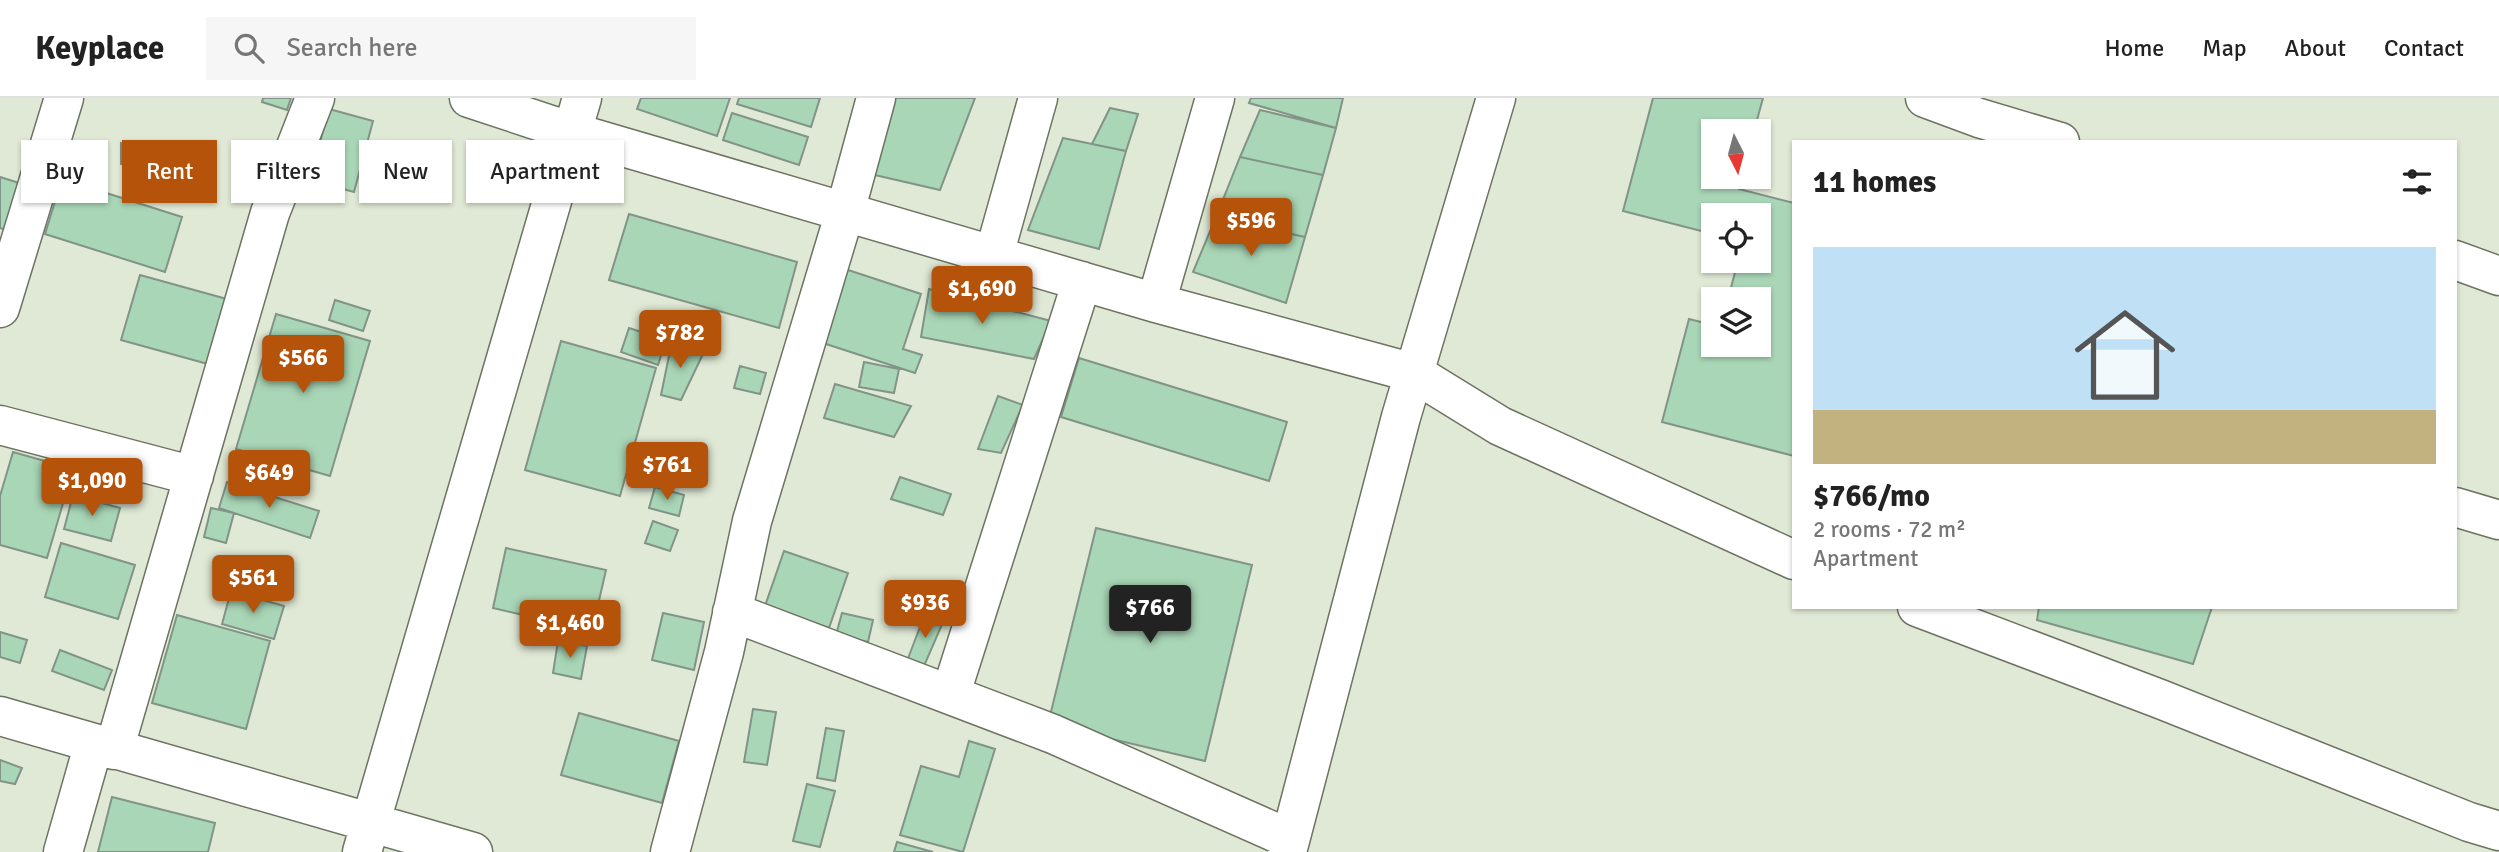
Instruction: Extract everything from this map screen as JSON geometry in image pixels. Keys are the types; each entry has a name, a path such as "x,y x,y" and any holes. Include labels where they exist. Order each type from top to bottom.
{"street":[{"path":"0,308 64,98"},
{"path":"64,852 104,746 194,476 270,213 316,98"},
{"path":"469,98 577,115 845,212 1156,303 1414,373 1500,426 1792,559"},
{"path":"670,852 724,652 752,521 845,212 876,98"},
{"path":"994,255 1038,98"},
{"path":"1156,303 1215,98"},
{"path":"732,612 1053,734 1289,845 1414,373 1496,98"},
{"path":"1925,98 1978,130 2046,140"},
{"path":"367,838 577,115"},
{"path":"2457,261 2499,276"},
{"path":"951,694 1082,281"},
{"path":"0,425 194,476"},
{"path":"2457,508 2499,520"},
{"path":"1922,609 2160,699 2477,835"},
{"path":"0,716 104,746 367,838 473,852"}],"building":[{"path":"263,98 291,98 287,110 262,102"},
{"path":"641,98 730,98 717,136 637,109"},
{"path":"739,98 820,98 811,127 737,104"},
{"path":"891,98 975,98 940,190 866,173"},
{"path":"1251,98 1343,98 1336,128 1249,103"},
{"path":"1653,98 1763,98 1757,119 1701,119 1701,189 1739,189 1792,202 1792,455 1662,422 1689,319 1701,322 1701,357 1771,357 1771,287 1731,287 1735,273 1771,273 1771,203 1701,203 1701,231 1623,211"},
{"path":"1110,108 1138,114 1126,151 1092,144"},
{"path":"329,109 373,121 368,140 359,140 359,173 354,192 345,190 345,140 321,140"},
{"path":"1260,110 1336,128 1323,175 1240,157"},
{"path":"732,113 808,137 799,165 723,140"},
{"path":"1063,138 1126,151 1099,249 1028,230"},
{"path":"1240,157 1323,175 1305,237 1216,217"},
{"path":"0,177 19,183 6,230 0,228"},
{"path":"108,194 122,198 122,203 138,203 182,217 165,272 45,234 55,203 108,203"},
{"path":"629,214 797,262 779,328 609,280"},
{"path":"1216,217 1305,237 1286,303 1193,272"},
{"path":"845,269 921,294 903,349 922,355 915,373 820,342"},
{"path":"140,275 234,301 215,366 121,340"},
{"path":"929,289 1051,321 1034,359 921,337"},
{"path":"335,300 370,311 363,331 329,320"},
{"path":"276,314 370,341 330,476 236,449"},
{"path":"629,328 666,340 658,365 621,352"},
{"path":"561,341 656,368 620,496 525,470"},
{"path":"672,341 703,354 681,400 661,395"},
{"path":"1079,358 1287,422 1269,481 1061,417"},
{"path":"864,362 899,369 894,393 859,387"},
{"path":"740,366 766,373 760,394 734,388"},
{"path":"835,384 911,406 894,437 824,418"},
{"path":"998,396 1023,405 1001,453 978,449"},
{"path":"13,452 73,469 47,558 0,545 0,496"},
{"path":"900,477 951,494 943,515 891,499"},
{"path":"227,482 319,511 310,538 219,508"},
{"path":"655,487 684,495 679,516 649,508"},
{"path":"73,495 120,508 111,541 64,529"},
{"path":"211,508 234,513 226,543 204,537"},
{"path":"653,521 678,530 670,551 645,543"},
{"path":"1096,528 1252,565 1205,761 1048,724"},
{"path":"61,543 135,565 118,619 45,597"},
{"path":"506,548 606,570 592,631 493,608"},
{"path":"784,551 848,573 829,628 765,606"},
{"path":"231,591 284,606 274,639 222,624"},
{"path":"2039,609 2211,609 2193,664 2037,620"},
{"path":"663,613 704,622 694,670 652,660"},
{"path":"842,613 873,620 868,642 836,635"},
{"path":"925,614 943,622 924,666 907,661"},
{"path":"177,615 270,641 246,729 152,703"},
{"path":"0,632 27,640 20,663 0,657"},
{"path":"558,641 587,646 581,679 553,673"},
{"path":"60,650 112,670 104,690 52,671"},
{"path":"753,709 776,712 767,765 744,762"},
{"path":"579,713 679,741 662,803 561,775"},
{"path":"826,728 844,731 835,781 817,778"},
{"path":"969,741 995,749 963,852 900,835 921,766 959,777"},
{"path":"0,760 22,768 15,784 0,781"},
{"path":"807,784 835,791 820,847 793,841"},
{"path":"112,797 215,823 208,852 98,852"},
{"path":"897,842 933,852 894,852"}]}
